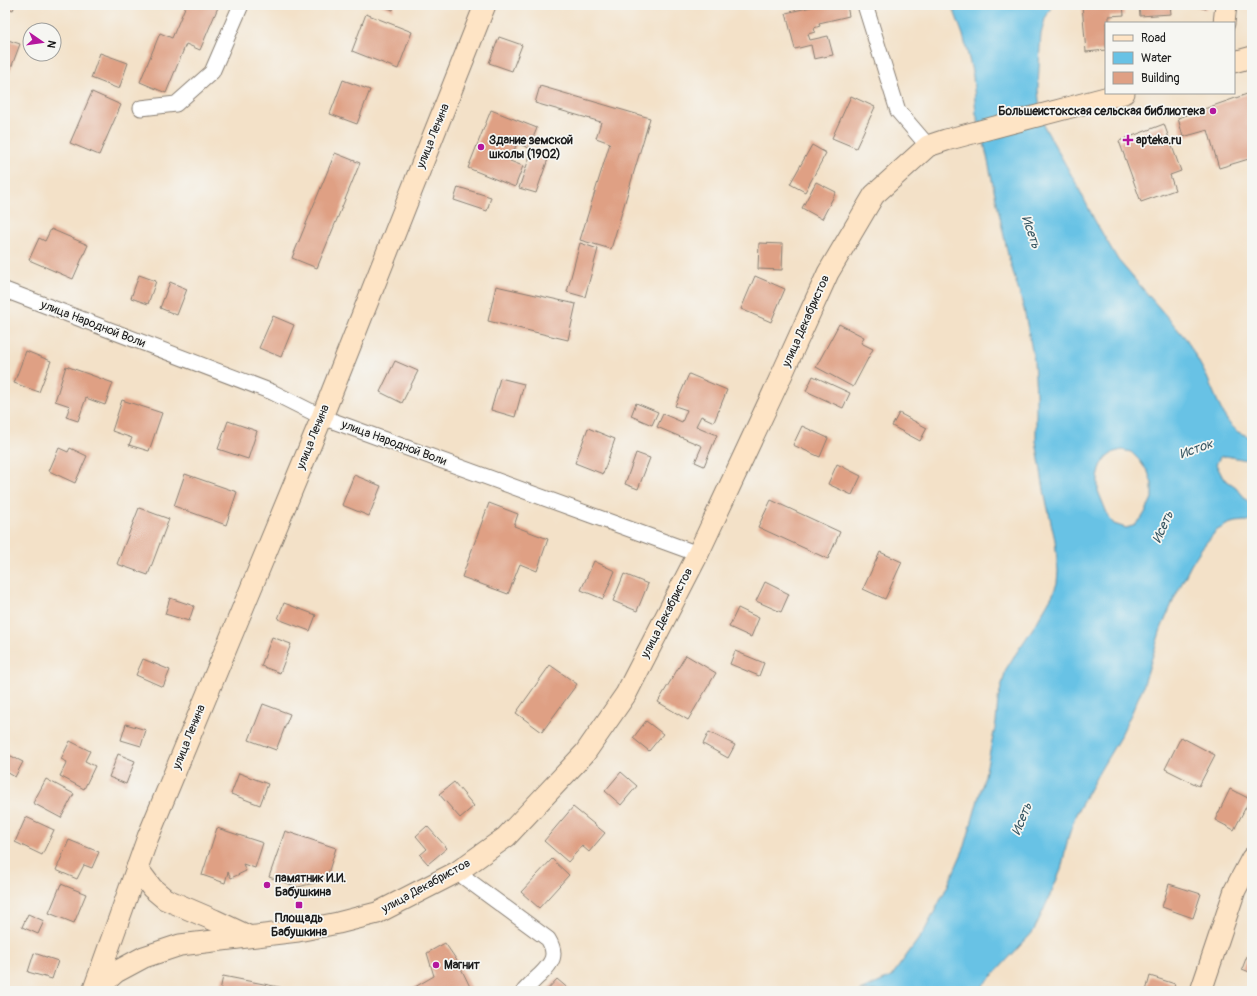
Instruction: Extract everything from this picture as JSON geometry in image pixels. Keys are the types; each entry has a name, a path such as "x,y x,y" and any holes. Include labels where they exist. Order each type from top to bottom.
{"main road":[{"name":"улица Ленина","path":"94,991 151,829 322,417 485,5"},
{"path":"1224,22 1226,5"},
{"path":"1235,62 1252,57"},
{"path":"937,143 1120,94"},
{"name":"улица Декабристов","path":"94,991 116,972 144,957 180,945 298,931 377,913 457,872 506,837 585,753 626,694 698,554 828,273 874,195 937,143"},
{"path":"1201,991 1236,890 1252,858"},
{"path":"137,868 152,888 165,899 248,936"}],"street":[{"path":"141,108 176,104 212,72 241,5"},
{"path":"864,5 898,111 937,143"},
{"name":"улица Народной Воли","path":"5,290 272,392 322,417 698,554"},
{"path":"457,872 548,939 553,946 553,957 550,964 524,991"}],"water":[{"path":"952,5 1052,5 1045,19 1041,34 1040,47 1038,89 1040,111 1045,128 1118,260 1187,340 1207,377 1223,414 1229,423 1238,432 1252,438 1252,461 1226,456 1220,457 1216,464 1223,478 1236,487 1252,505 1252,522 1235,522 1216,531 1201,549 1191,565 1161,629 1143,687 1132,712 1120,737 1076,814 1068,838 1061,870 1033,932 977,991 860,991 891,977 925,930 947,887 965,846 985,775 996,723 998,699 1006,669 1037,622 1053,594 1057,583 1058,571 1055,540 1045,496 1036,441 1034,361 1024,309 1008,255 982,133 976,114 973,76 963,35","holes":["1122,450 1131,452 1148,472 1152,484 1152,498 1141,519 1133,526 1126,528 1114,524 1109,518 1098,491 1098,478 1101,466 1106,458 1114,452"]}],"building":[{"path":"5,5 15,5 13,10 5,7"},
{"path":"186,5 219,5 200,50 186,44 166,93 140,82 160,33 172,38"},
{"path":"381,5 394,5 393,10"},
{"path":"819,5 847,5 849,16 819,23 820,26 814,28 815,32 808,34 810,40 828,36 833,55 814,59 811,45 795,49 786,13"},
{"path":"1082,5 1123,5 1124,15 1109,16 1109,22 1105,22 1105,50 1086,52"},
{"path":"1139,5 1170,5 1171,14 1140,16"},
{"path":"1191,5 1207,5 1206,9"},
{"path":"366,14 412,32 398,69 352,51"},
{"path":"499,37 522,45 512,71 489,63"},
{"path":"5,39 20,44 8,76 5,75"},
{"path":"100,53 128,63 119,89 91,78"},
{"path":"343,80 370,90 357,124 330,114"},
{"path":"540,86 650,118 611,249 580,240 610,143 596,138 601,122 535,103"},
{"path":"92,92 121,105 99,155 70,143"},
{"path":"1250,93 1252,100 1252,158 1219,168 1208,130 1183,137 1178,118"},
{"path":"851,96 875,107 856,148 832,138"},
{"path":"491,110 537,128 529,148 517,143 510,161 523,166 515,187 468,168"},
{"path":"1164,124 1181,171 1170,175 1175,190 1141,202 1119,141"},
{"path":"812,145 826,153 805,192 790,184"},
{"path":"335,153 360,163 317,268 292,258"},
{"path":"531,153 548,159 536,193 519,188"},
{"path":"816,182 836,192 822,219 802,208"},
{"path":"458,187 491,197 487,211 454,200"},
{"path":"51,229 88,245 73,279 29,260 39,238 45,241"},
{"path":"580,243 598,249 585,297 567,292"},
{"path":"759,243 783,244 782,270 758,269"},
{"path":"139,275 156,281 148,304 131,298"},
{"path":"755,276 785,289 771,322 741,309"},
{"path":"170,282 187,289 177,315 160,308"},
{"path":"496,286 576,304 568,340 488,321"},
{"path":"273,316 294,325 281,357 259,348"},
{"path":"839,324 864,337 861,343 873,349 853,387 816,367"},
{"path":"26,351 51,361 39,392 14,383"},
{"path":"395,361 418,371 402,403 380,392"},
{"path":"66,366 113,383 105,405 86,398 78,421 66,417 70,406 55,401"},
{"path":"689,374 727,390 714,422 701,416 696,426 717,435 704,466 695,462 702,446 657,427 663,414 682,422 687,410 675,406"},
{"path":"813,376 850,393 843,408 806,391"},
{"path":"500,378 524,384 515,417 491,410"},
{"path":"122,400 162,413 149,451 129,445 132,438 112,431"},
{"path":"636,403 658,412 652,425 631,416"},
{"path":"899,413 927,428 920,441 892,426"},
{"path":"228,421 257,431 248,459 218,449"},
{"path":"802,426 828,438 820,457 793,445"},
{"path":"588,428 615,439 603,474 575,463"},
{"path":"59,448 68,452 70,448 87,456 75,483 49,471"},
{"path":"636,453 650,458 638,489 625,484"},
{"path":"837,464 861,476 852,495 828,484"},
{"path":"185,474 237,492 226,525 174,506"},
{"path":"354,475 381,486 369,516 342,505"},
{"path":"771,500 840,532 828,559 758,527"},
{"path":"489,503 518,514 514,526 548,539 537,571 520,564 508,594 462,577"},
{"path":"139,508 169,519 148,575 117,564"},
{"path":"880,552 902,562 885,599 863,589"},
{"path":"594,561 615,571 603,599 581,590"},
{"path":"624,574 648,584 637,611 613,601"},
{"path":"765,582 789,594 781,612 756,601"},
{"path":"170,598 194,606 189,621 165,614"},
{"path":"284,603 316,615 310,631 278,619"},
{"path":"738,608 759,618 751,637 729,627"},
{"path":"272,637 291,644 280,673 261,666"},
{"path":"735,651 764,663 759,676 730,664"},
{"path":"686,655 716,673 688,720 658,702"},
{"path":"143,659 170,670 163,687 136,675"},
{"path":"550,665 577,684 542,732 516,713"},
{"path":"263,704 290,714 276,750 249,740"},
{"path":"646,721 663,734 649,751 633,738"},
{"path":"126,724 146,730 141,746 121,740"},
{"path":"709,732 735,745 728,758 703,744"},
{"path":"1181,737 1215,755 1199,786 1165,769"},
{"path":"70,741 90,751 85,761 95,766 84,789 60,776 67,762 61,759"},
{"path":"5,753 23,762 15,777 5,771"},
{"path":"118,754 135,761 126,784 109,777"},
{"path":"621,772 637,786 621,805 605,791"},
{"path":"239,773 268,784 260,805 231,794"},
{"path":"46,779 74,794 61,818 33,803"},
{"path":"454,782 474,806 460,818 439,794"},
{"path":"1230,789 1250,799 1234,830 1215,820"},
{"path":"573,807 605,833 589,852 582,846 568,862 544,841"},
{"path":"26,817 54,830 42,855 15,842"},
{"path":"427,826 447,848 428,864 420,855 427,849 416,836"},
{"path":"217,828 263,843 255,868 243,864 246,871 231,878 228,872 225,883 202,875"},
{"path":"285,831 336,848 326,880 298,887 269,877"},
{"path":"69,840 99,852 92,868 84,865 77,879 56,870"},
{"path":"552,859 569,875 539,908 521,892"},
{"path":"61,884 86,894 74,923 49,913"},
{"path":"1169,884 1201,894 1193,918 1162,907"},
{"path":"28,914 44,921 38,934 22,927"},
{"path":"445,943 458,962 472,991 408,991 434,976 427,953"},
{"path":"1252,943 1252,973 1242,969"},
{"path":"34,953 58,961 52,979 28,972"},
{"path":"223,976 294,990 294,991 220,991"},
{"path":"1150,976 1175,984 1173,991 1146,991"},
{"path":"557,979 571,991 546,991"}],"place":[{"name":"Большеистокская сельская библиотека","path":"1213,111"},
{"name":"apteka.ru","path":"1128,140"},
{"name":"Здание земской школы (1902)","path":"481,147"},
{"name":"памятник И.И. Бабушкина","path":"267,885"},
{"name":"Площадь Бабушкина","path":"299,905"},
{"name":"Магнит","path":"436,965"}],"water label":[{"name":"Исеть","path":"1031,232"},
{"name":"Исток","path":"1196,449"},
{"name":"Исеть","path":"1163,527"},
{"name":"Исеть","path":"1022,819"}]}
